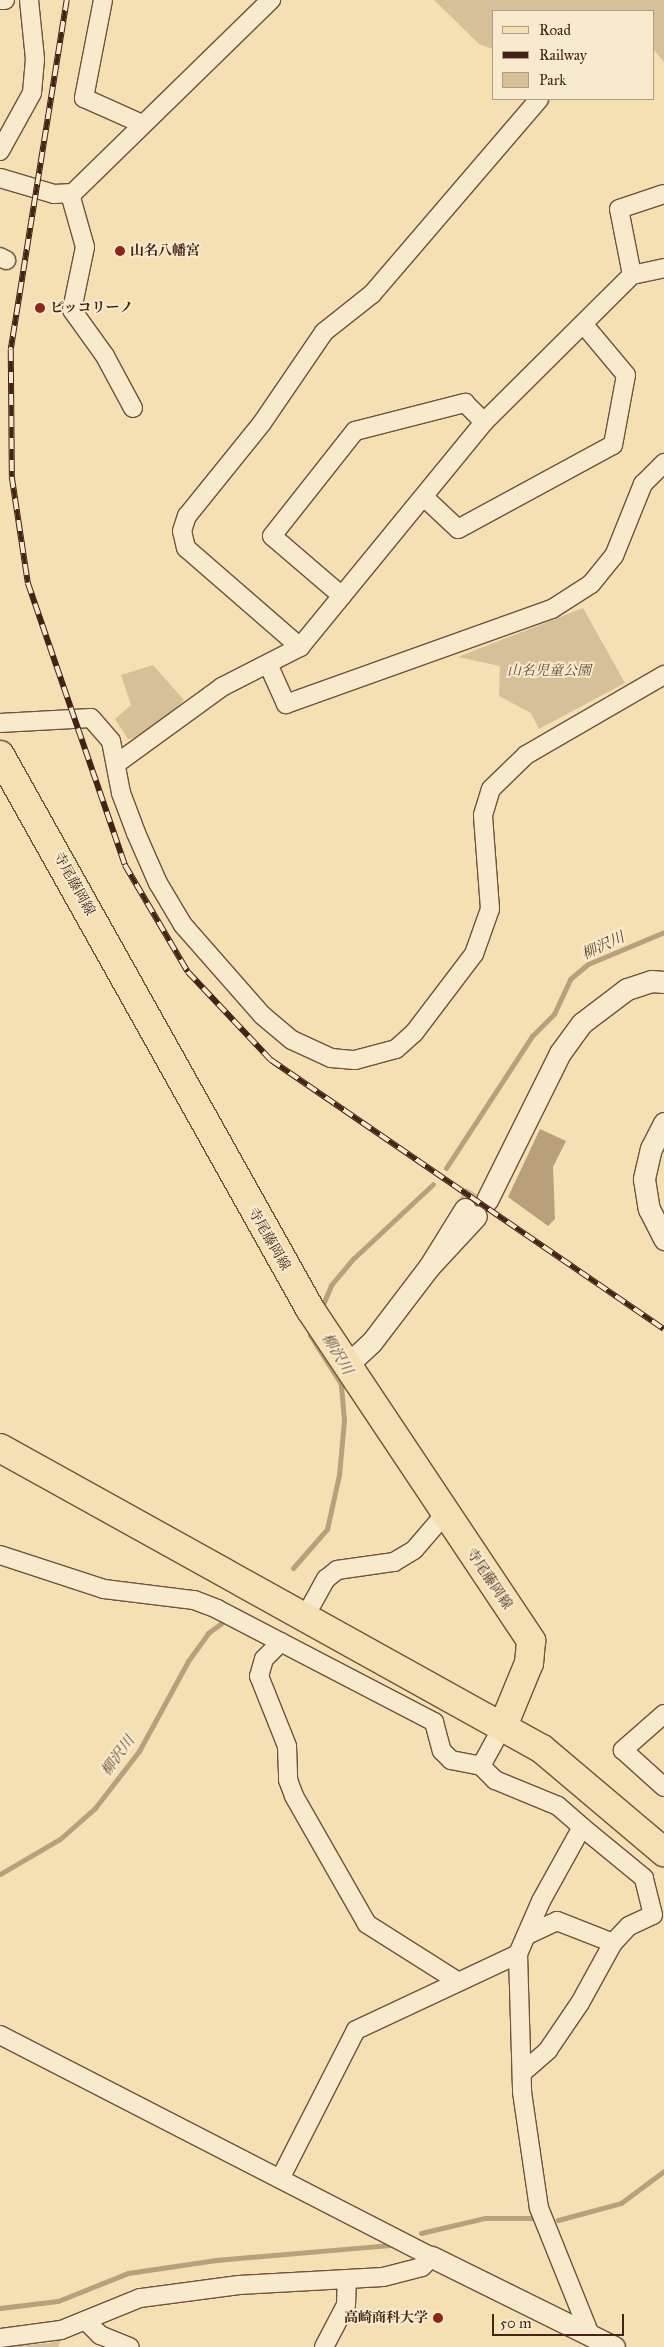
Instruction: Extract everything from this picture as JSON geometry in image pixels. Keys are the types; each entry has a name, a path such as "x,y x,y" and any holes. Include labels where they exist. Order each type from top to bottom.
{"main road":[{"name":"寺尾藤岡線","path":"0,755 317,1320 531,1641 529,1663 506,1719"},
{"path":"0,1448 222,1570 506,1719 545,1730 664,1827"},
{"path":"222,1570 312,1604 506,1719 592,1788 664,1852"}],"street":[{"path":"0,0 5,0"},
{"path":"0,151 32,93 35,59 29,0"},
{"path":"102,0 84,98 140,123"},
{"path":"70,194 140,123 271,0"},
{"path":"300,648 186,548 182,531 187,516 262,423 324,332 372,294 538,100"},
{"path":"0,178 29,189 70,194"},
{"path":"70,194 85,247 72,310 105,356 133,408"},
{"path":"632,275 619,209 664,194"},
{"path":"116,764 222,687 300,648 425,498 484,422 585,326 632,275 664,268"},
{"path":"425,498 458,529 613,445 626,375 585,326"},
{"path":"342,596 272,536 355,431 465,403 484,422"},
{"path":"268,664 286,704 553,601 591,584 614,556 643,484 664,463"},
{"path":"0,724 91,718 111,741 121,793 158,883 183,925 229,980 262,1015 310,1051 331,1058 369,1058 396,1049 414,1033 474,954 484,932 492,888 483,815 491,789 526,755 663,676"},
{"path":"347,1364 371,1343 430,1268 476,1205 516,1138 560,1053 582,1023 627,989 664,982"},
{"path":"664,1123 650,1148 644,1179 649,1209 664,1239"},
{"path":"312,1604 326,1579 337,1570 394,1562 414,1550 445,1514"},
{"path":"0,1555 104,1589 194,1600 281,1642 434,1722 442,1751 451,1760 481,1766 495,1780 558,1806 644,1878 653,1915 628,1926 613,1943 570,2019 548,2050 522,2073"},
{"path":"281,1642 264,1659 259,1676 287,1746 288,1780 294,1796 367,1924 457,1981"},
{"path":"664,1714 623,1750 664,1788"},
{"path":"481,1766 506,1719"},
{"path":"582,1827 518,1954 522,2073 539,2208 590,2335"},
{"path":"527,1935 557,1921 613,1943"},
{"path":"281,2177 356,2030 518,1954"},
{"path":"0,2035 281,2177 432,2257 614,2347"},
{"path":"0,2338 47,2334 86,2321 140,2298 239,2285 347,2280 414,2271 432,2257"},
{"path":"324,2347 346,2305 347,2280"},
{"path":"86,2321 100,2335 130,2347"}],"green space":[{"path":"434,0 664,0 664,62 654,50 654,10 492,10 492,49 479,44"},
{"name":"山名児童公園","path":"583,608 625,683 539,729 531,713 499,696 500,666 458,657"},
{"path":"153,665 184,700 149,735 128,739 115,719 131,705 121,675"},
{"path":"62,2338 58,2347 0,2347 51,2343"}],"shaded area":[{"path":"540,1129 566,1141 553,1167 555,1219 548,1226 508,1197"}],"waterway":[{"name":"柳沢川","path":"446,1168 532,1036 554,1014 570,979 588,964 664,932"},
{"name":"柳沢川","path":"321,1309 331,1285 354,1258 433,1184"},
{"name":"柳沢川","path":"293,1568 327,1529 339,1475 344,1420 341,1384 310,1335 313,1329"},
{"name":"柳沢川","path":"0,1874 60,1839 95,1808 139,1751 188,1661 208,1633 223,1622"},
{"path":"558,2220 621,2203 664,2171"},
{"path":"421,2233 485,2218 532,2218"},
{"path":"0,2308 58,2301 128,2273 216,2260 392,2245"}],"tunnel":[{"path":"465,1209 475,1193"}],"railway":[{"path":"67,0 11,350 12,477 28,583 125,865 188,972 271,1060 664,1329"}],"place":[{"name":"山名八幡宮","path":"120,251"},
{"name":"ピッコリーノ","path":"40,308"},
{"name":"高崎商科大学","path":"438,2318"}]}
